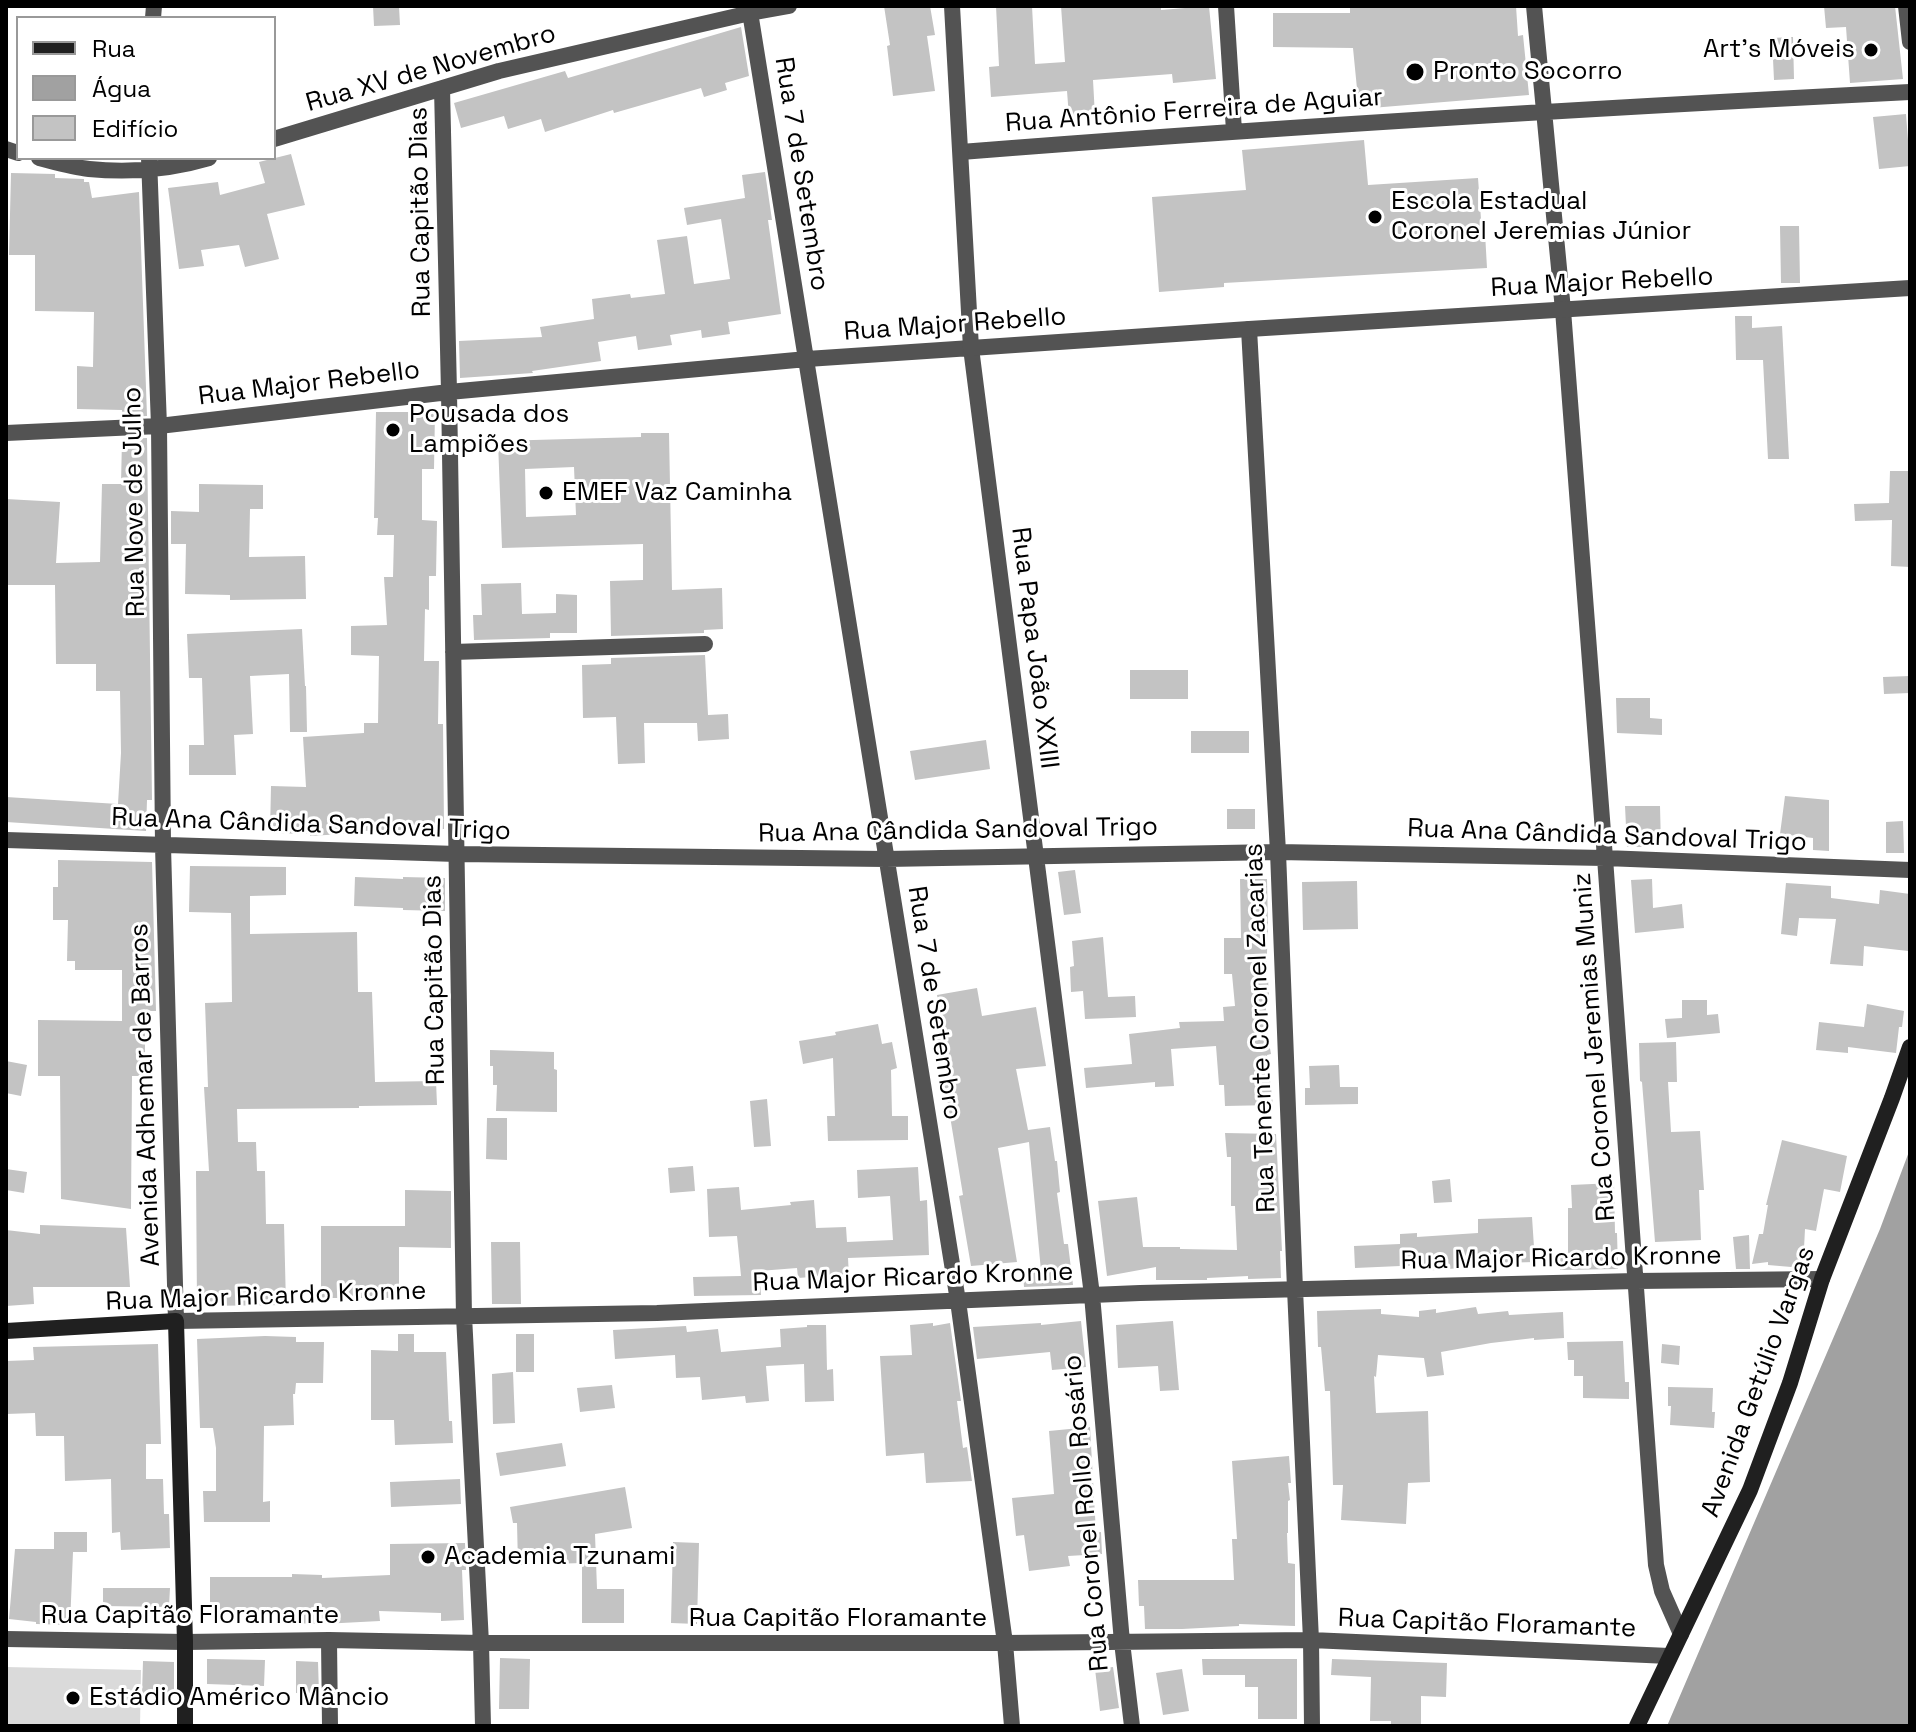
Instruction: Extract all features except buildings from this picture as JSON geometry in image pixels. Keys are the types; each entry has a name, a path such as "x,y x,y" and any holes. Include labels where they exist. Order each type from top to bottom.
{"main road":[{"name":"Avenida Getúlio Vargas","path":"1637,1726 1750,1490 1790,1383 1822,1279 1910,1047"},
{"name":"Rua Major Ricardo Kronne","path":"6,1331 176,1321"},
{"name":"Avenida Adhemar de Barros","path":"176,1321 185,1726"}],"street":[{"name":"Rua XV de Novembro","path":"276,138 499,71 750,10 789,6"},
{"name":"Rua Papa João XXIII","path":"952,6 971,348 1092,1295"},
{"path":"1226,6 1234,131"},
{"name":"Rua Coronel Jeremias Muniz","path":"1534,6 1563,310 1656,1565 1662,1591 1681,1634"},
{"path":"1906,6 1910,42"},
{"name":"Rua 7 de Setembro","path":"750,10 958,1301 1005,1643 1012,1726"},
{"name":"Rua Capitão Dias","path":"442,88 464,1316 483,1726"},
{"name":"Rua Antônio Ferreira de Aguiar","path":"961,152 1544,111 1910,92"},
{"path":"48,160 88,169 149,164 185,165 202,160"},
{"name":"Rua Nove de Julho","path":"149,164 159,426 163,846"},
{"name":"Rua Major Rebello","path":"6,433 159,426 449,392 807,359 1910,288"},
{"name":"Rua Tenente Coronel Zacarias","path":"1249,329 1278,852 1312,1726"},
{"path":"453,652 705,644"},
{"name":"Rua Ana Cândida Sandoval Trigo","path":"6,840 457,854 886,859 1278,852 1605,858 1910,870"},
{"name":"Avenida Adhemar de Barros","path":"163,846 176,1321"},
{"name":"Rua Major Ricardo Kronne","path":"176,1321 657,1313 1295,1289 1822,1279"},
{"name":"Rua Coronel Rollo Rosário","path":"1092,1295 1132,1726"},
{"name":"Rua Capitão Floramante","path":"6,1639 481,1643 1311,1640 1669,1656"},
{"path":"329,1640 330,1726"}],"shaded area":[{"name":"Estádio Américo Mâncio","path":"6,1667 141,1670 140,1726 6,1726"}],"water":[{"path":"1910,1149 1910,1726 1667,1726 1880,1229"}],"place":[{"name":"Art's Móveis","path":"1871,50"},
{"name":"Pronto Socorro","path":"1415,72"},
{"name":"Escola Estadual Coronel Jeremias Júnior","path":"1375,217"},
{"name":"Pousada dos Lampiões","path":"393,430"},
{"name":"EMEF Vaz Caminha","path":"546,493"},
{"name":"Academia Tzunami","path":"428,1557"},
{"name":"Estádio Américo Mâncio","path":"73,1698"}]}
